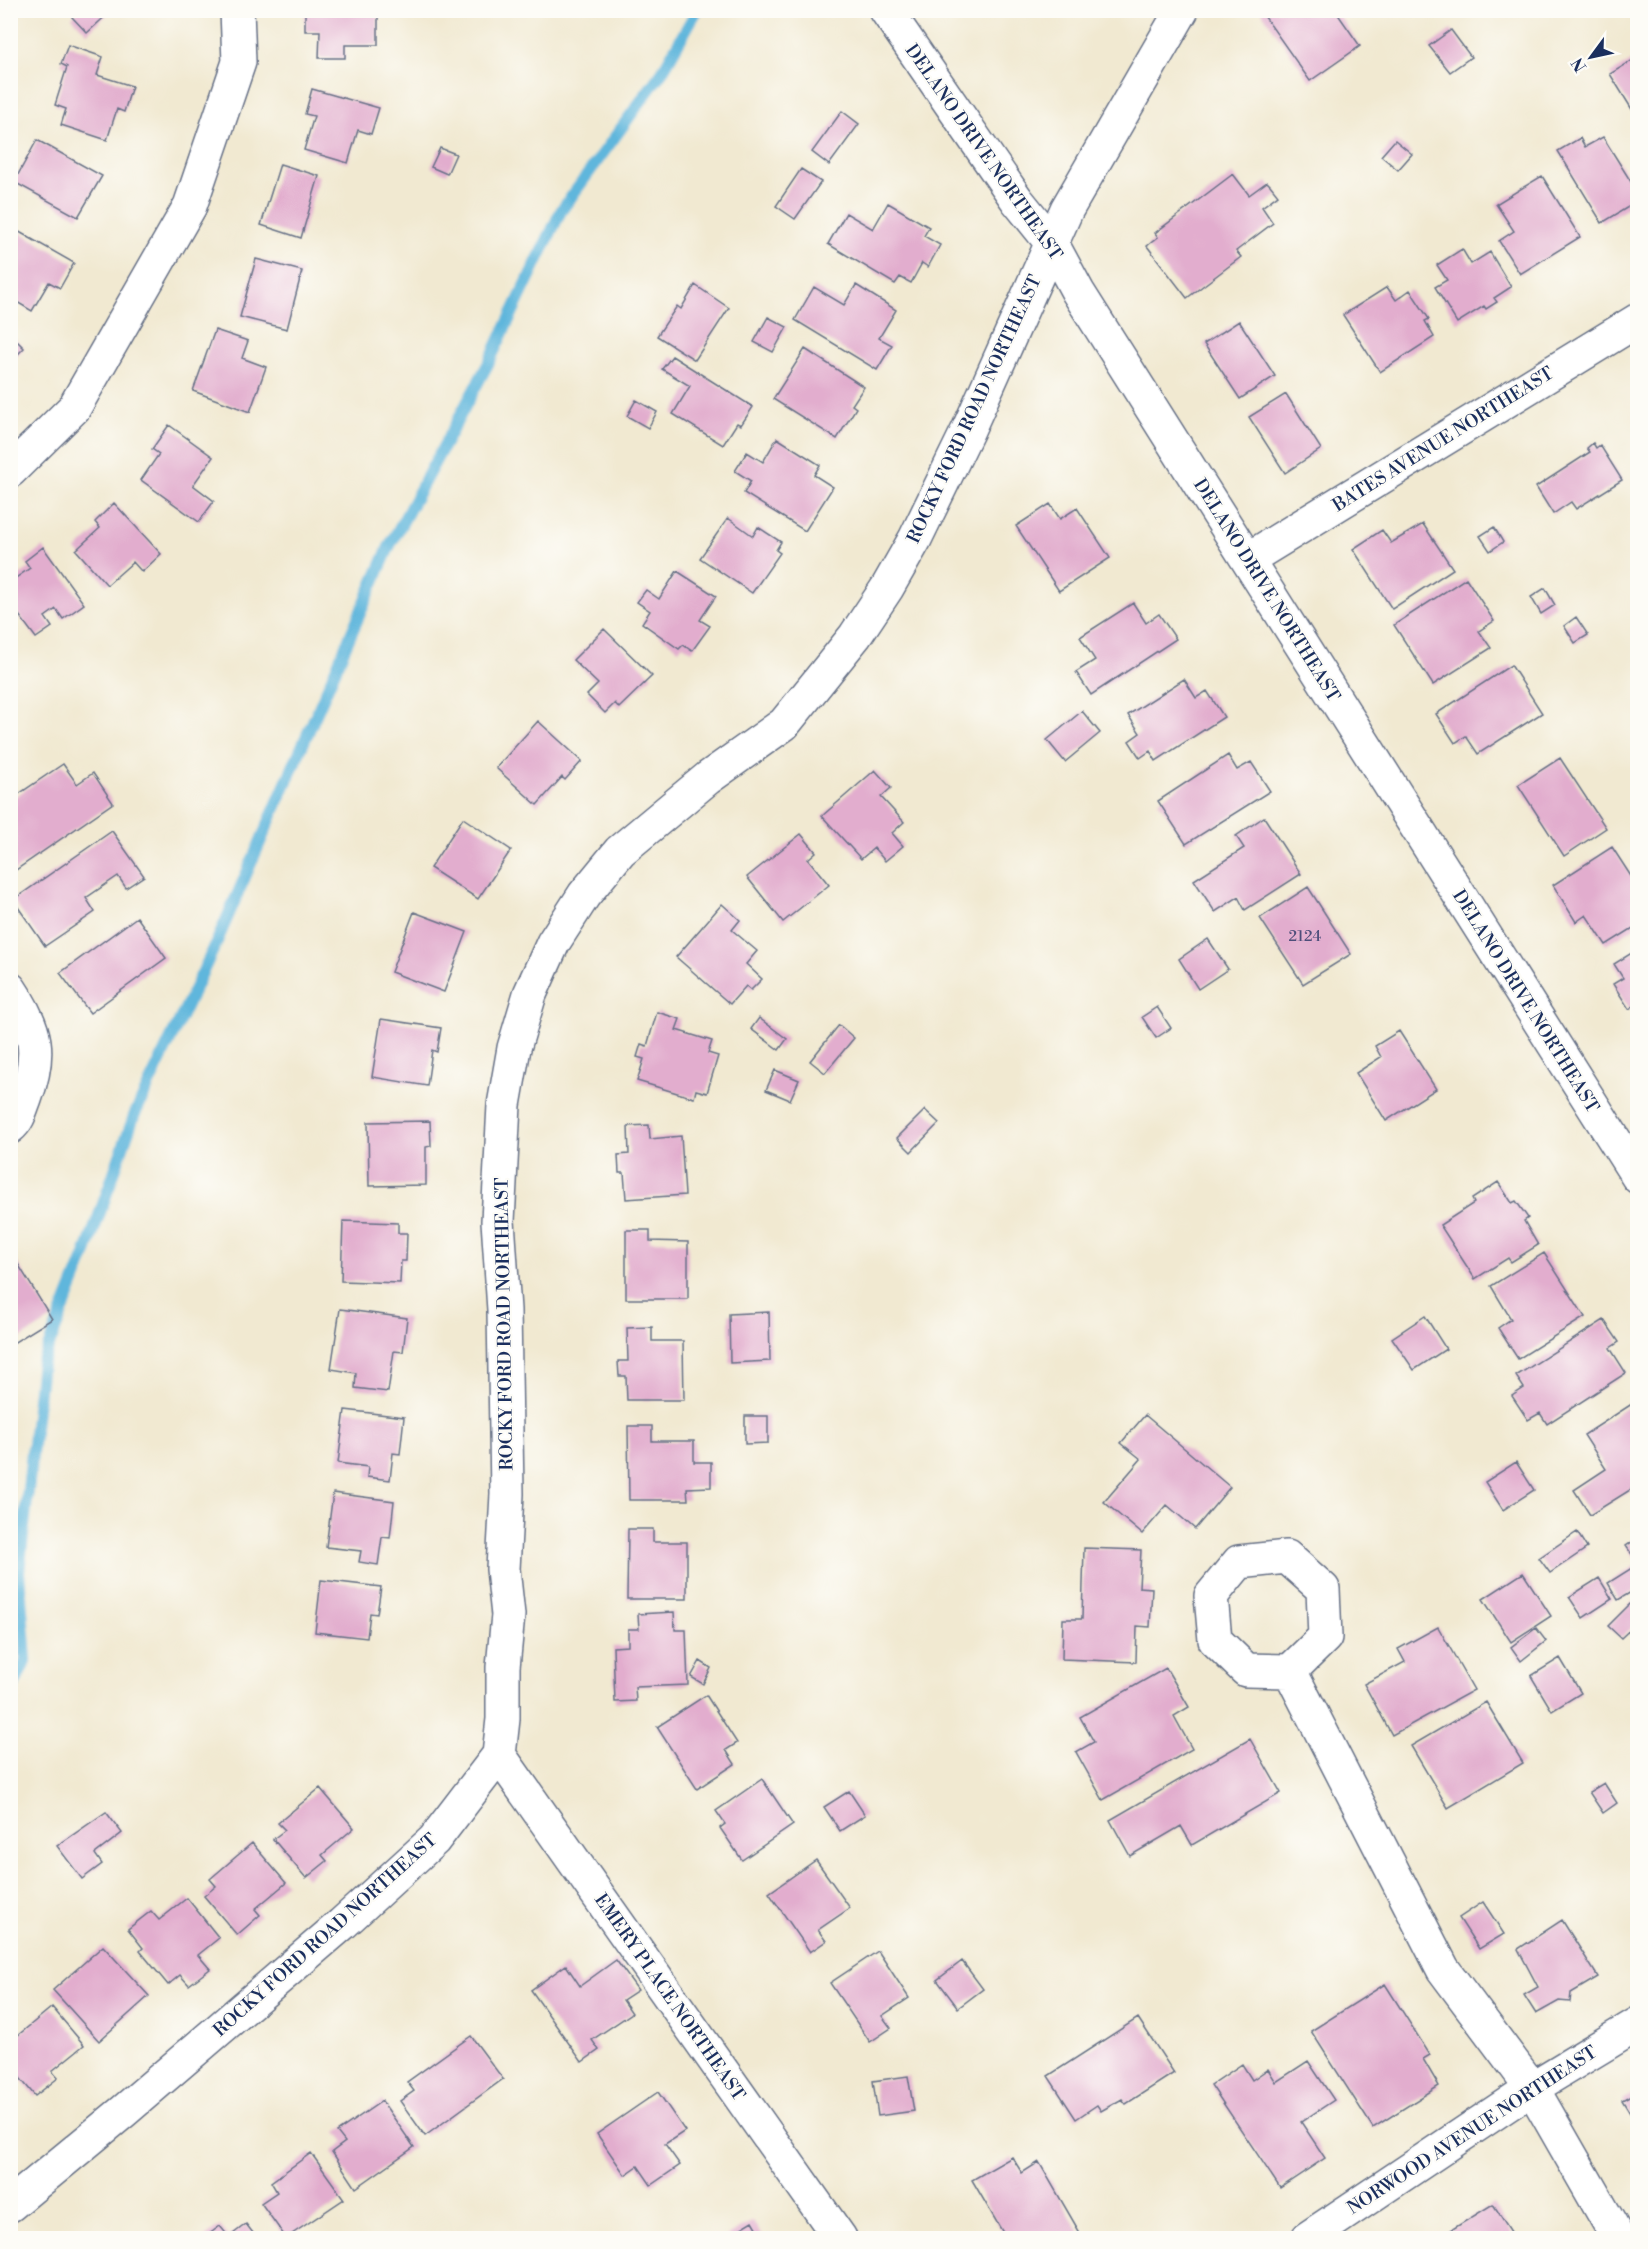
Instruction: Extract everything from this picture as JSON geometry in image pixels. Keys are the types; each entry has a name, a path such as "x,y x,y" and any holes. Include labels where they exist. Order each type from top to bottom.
{"street":[{"path":"10,471 74,408 190,206 238,62 237,10"},
{"name":"DELANO DRIVE NORTHEAST","path":"886,10 1017,200 1051,242 1078,292 1633,1159"},
{"name":"ROCKY FORD ROAD NORTHEAST","path":"10,2205 124,2111 342,1924 434,1840 499,1755 508,1616 503,1569 507,1494 504,1310 498,1221 504,1105 514,1048 530,994 553,943 584,895 621,852 699,785 784,724 855,636 887,588 925,518 968,430 1066,209 1182,10"},
{"name":"BATES AVENUE NORTHEAST","path":"1248,559 1638,320"},
{"path":"10,989 27,1013 36,1045 32,1080 17,1122 10,1127"},
{"path":"1290,1671 1443,1969 1532,2088 1618,2238"},
{"name":"EMERY PLACE NORTHEAST","path":"499,1755 840,2238"},
{"name":"NORWOOD AVENUE NORTHEAST","path":"1308,2238 1532,2088 1638,2024"}],"building":[{"path":"80,10 112,10 87,33 72,17"},
{"path":"305,10 378,10 378,45 345,45 345,58 319,58 320,31 305,31"},
{"path":"1260,10 1335,10 1360,46 1310,81"},
{"path":"1451,30 1471,57 1450,72 1429,46"},
{"path":"68,45 103,57 97,75 132,86 124,112 117,109 107,140 61,125 66,109 55,105 67,67 61,64"},
{"path":"1638,57 1638,119 1610,74"},
{"path":"312,89 379,108 371,134 358,130 348,163 304,150 314,116 305,114"},
{"path":"842,111 859,124 829,165 812,152"},
{"path":"1603,137 1638,193 1638,201 1602,223 1558,151 1580,138 1585,147"},
{"path":"37,140 102,176 78,217 14,182"},
{"path":"1395,140 1412,154 1398,170 1381,156"},
{"path":"440,148 456,154 447,174 431,167"},
{"path":"280,164 319,176 301,238 261,225"},
{"path":"801,169 821,182 795,219 776,206"},
{"path":"1233,174 1249,195 1267,182 1270,185 1278,195 1262,207 1273,223 1236,251 1241,257 1187,298 1147,246 1158,237 1155,233"},
{"path":"1542,176 1580,237 1520,274 1499,241 1514,231 1496,204"},
{"path":"888,203 929,227 924,236 940,245 928,267 922,263 911,283 900,277 895,284 828,244 846,213 873,229"},
{"path":"14,229 74,263 60,288 49,282 32,311 10,298 10,259 13,255 10,254 10,234"},
{"path":"1462,249 1471,264 1490,252 1511,287 1494,298 1497,302 1486,309 1484,306 1457,323 1435,287 1447,280 1437,265"},
{"path":"256,259 302,271 287,329 240,317"},
{"path":"695,285 729,308 695,360 657,336 677,306 681,309"},
{"path":"856,285 896,310 879,338 892,345 877,370 795,320 814,287 844,305"},
{"path":"1387,287 1396,300 1410,290 1429,319 1425,321 1434,337 1380,372 1343,315"},
{"path":"768,317 787,327 773,352 754,342"},
{"path":"1239,321 1275,376 1240,399 1204,344"},
{"path":"215,330 248,341 242,358 266,367 250,412 193,391"},
{"path":"10,334 24,348 10,362"},
{"path":"805,349 864,387 852,405 856,408 837,439 773,399"},
{"path":"672,356 753,407 741,425 737,423 723,445 673,414 690,386 662,369"},
{"path":"1286,394 1321,449 1285,473 1249,417"},
{"path":"636,400 657,412 648,428 627,416"},
{"path":"169,425 213,457 193,485 214,501 199,522 141,480 159,454 152,449"},
{"path":"777,438 820,465 814,475 833,487 805,531 744,493 751,481 735,471 747,452 763,462"},
{"path":"1593,443 1596,448 1600,445 1622,480 1576,509 1571,502 1553,514 1536,487 1590,452 1587,448"},
{"path":"114,503 161,554 142,572 133,562 107,585 76,550 100,528 95,522"},
{"path":"1050,504 1060,519 1077,508 1110,558 1059,591 1016,526"},
{"path":"728,518 753,536 758,527 781,542 776,550 780,553 752,593 700,558"},
{"path":"1423,524 1453,569 1392,609 1353,549 1382,530 1391,543"},
{"path":"1494,527 1503,542 1490,551 1480,536"},
{"path":"43,547 84,604 63,619 56,609 45,617 52,627 36,638 10,603 10,582 30,568 25,561"},
{"path":"677,571 716,596 700,620 710,626 692,651 683,645 679,649 642,623 650,611 637,602 646,590 659,599"},
{"path":"1466,578 1494,621 1479,631 1491,648 1433,685 1394,625"},
{"path":"1545,588 1555,605 1541,614 1531,597"},
{"path":"1133,603 1146,623 1159,614 1176,639 1091,695 1076,672 1095,660 1080,637"},
{"path":"1576,617 1588,635 1575,643 1564,626"},
{"path":"604,629 652,676 619,708 615,703 605,713 587,695 598,684 573,660"},
{"path":"1511,665 1542,713 1478,754 1466,736 1455,743 1436,714"},
{"path":"1184,679 1196,698 1207,691 1224,717 1156,761 1150,751 1140,758 1129,741 1140,733 1128,715"},
{"path":"1082,711 1100,733 1065,762 1047,740"},
{"path":"538,721 582,761 565,780 562,777 537,805 496,768"},
{"path":"1228,755 1237,770 1251,762 1270,791 1186,844 1158,801"},
{"path":"1560,758 1606,828 1564,856 1518,785"},
{"path":"63,764 77,784 93,773 113,803 10,874 10,800"},
{"path":"875,770 891,788 881,797 904,822 892,833 903,846 885,861 874,848 861,859 822,816"},
{"path":"1264,817 1301,874 1245,910 1238,897 1215,912 1194,880 1244,848 1236,836"},
{"path":"463,818 511,850 478,899 430,868"},
{"path":"112,831 144,876 126,888 118,876 86,898 95,912 45,946 13,900"},
{"path":"801,834 816,852 808,859 829,885 783,922 747,877"},
{"path":"1612,847 1638,887 1638,925 1606,945 1586,915 1576,922 1553,885"},
{"path":"1308,887 1351,954 1303,984 1260,918"},
{"path":"722,904 740,920 732,930 757,951 746,964 762,979 751,990 746,986 730,1004 676,957"},
{"path":"414,912 467,932 444,992 391,972"},
{"path":"137,917 166,958 90,1013 60,973"},
{"path":"1208,939 1228,969 1198,989 1179,959"},
{"path":"1638,949 1638,1003 1629,1009 1613,984 1623,978 1614,964"},
{"path":"1157,1007 1171,1028 1156,1038 1142,1017"},
{"path":"657,1012 680,1019 676,1030 712,1041 708,1053 718,1056 707,1093 696,1090 694,1098 637,1081 644,1059 637,1057 641,1044 647,1046"},
{"path":"759,1018 787,1039 779,1050 751,1029"},
{"path":"381,1019 441,1028 437,1052 432,1050 427,1086 372,1077"},
{"path":"839,1025 854,1038 825,1073 810,1061"},
{"path":"1399,1031 1436,1089 1386,1121 1356,1073 1381,1057 1375,1046"},
{"path":"775,1070 799,1080 790,1100 766,1090"},
{"path":"925,1110 939,1123 911,1152 897,1138"},
{"path":"430,1121 431,1146 426,1147 426,1185 369,1186 368,1122"},
{"path":"649,1125 650,1139 681,1136 685,1195 626,1199 624,1173 619,1173 618,1155 629,1154 628,1126"},
{"path":"1498,1182 1512,1203 1516,1201 1528,1218 1524,1221 1538,1245 1511,1262 1508,1258 1475,1279 1440,1225 1474,1203 1472,1199"},
{"path":"343,1221 398,1223 398,1233 407,1233 406,1261 401,1261 400,1283 341,1281"},
{"path":"626,1230 650,1230 650,1241 688,1242 688,1299 626,1299"},
{"path":"10,1251 52,1319 10,1345"},
{"path":"1544,1253 1585,1317 1518,1359 1498,1328 1511,1319 1491,1286"},
{"path":"340,1309 407,1318 403,1352 394,1351 388,1392 355,1388 356,1373 331,1369"},
{"path":"769,1312 770,1361 730,1363 729,1314"},
{"path":"1425,1316 1446,1349 1414,1370 1392,1338"},
{"path":"1604,1320 1619,1342 1610,1348 1626,1373 1547,1424 1540,1413 1528,1420 1512,1396 1524,1388 1516,1376"},
{"path":"652,1327 652,1341 683,1341 684,1400 627,1400 626,1376 619,1376 618,1361 628,1361 627,1328"},
{"path":"1638,1400 1638,1485 1590,1515 1574,1490 1606,1469 1584,1435"},
{"path":"345,1410 404,1417 400,1454 393,1453 390,1480 367,1477 368,1467 338,1463"},
{"path":"1145,1415 1230,1487 1195,1529 1167,1505 1142,1534 1104,1502 1141,1459 1121,1443"},
{"path":"745,1416 768,1416 768,1443 745,1444"},
{"path":"628,1426 652,1426 652,1441 694,1441 694,1462 711,1462 711,1487 687,1488 688,1500 629,1500"},
{"path":"1516,1462 1534,1490 1503,1510 1485,1482"},
{"path":"333,1493 394,1501 390,1538 382,1537 378,1565 359,1562 361,1551 326,1547"},
{"path":"628,1529 653,1529 653,1542 687,1542 687,1599 627,1599"},
{"path":"1577,1532 1587,1548 1550,1573 1539,1558"},
{"path":"1638,1538 1638,1563 1626,1546"},
{"path":"1084,1548 1141,1550 1139,1587 1152,1588 1150,1627 1137,1626 1136,1662 1062,1659 1063,1619 1082,1619"},
{"path":"1638,1564 1638,1588 1618,1600 1608,1583"},
{"path":"1523,1573 1551,1616 1511,1642 1483,1599"},
{"path":"1599,1578 1612,1599 1583,1618 1569,1597"},
{"path":"321,1580 381,1587 377,1614 370,1613 367,1638 315,1632"},
{"path":"1634,1600 1638,1604 1638,1622 1621,1638 1608,1626"},
{"path":"674,1612 675,1630 686,1630 688,1685 635,1687 636,1701 615,1702 613,1647 628,1646 628,1629 639,1629 638,1614"},
{"path":"1438,1627 1474,1690 1392,1735 1364,1684 1405,1662 1398,1649"},
{"path":"1536,1628 1546,1641 1521,1661 1511,1647"},
{"path":"1560,1658 1581,1693 1552,1711 1531,1676"},
{"path":"700,1661 711,1668 703,1684 691,1677"},
{"path":"1166,1668 1189,1707 1174,1716 1192,1749 1103,1800 1076,1752 1094,1742 1080,1717"},
{"path":"706,1695 737,1743 726,1750 735,1764 697,1789 657,1727"},
{"path":"1486,1702 1523,1763 1448,1808 1411,1746"},
{"path":"1250,1739 1281,1793 1192,1845 1181,1826 1130,1856 1110,1820"},
{"path":"762,1779 793,1825 742,1860 720,1828 725,1824 716,1811"},
{"path":"1604,1783 1617,1803 1603,1813 1589,1792"},
{"path":"320,1788 354,1828 322,1855 327,1861 306,1878 273,1839 285,1830 278,1823"},
{"path":"849,1791 865,1815 840,1831 824,1807"},
{"path":"106,1812 122,1833 95,1854 102,1864 82,1879 57,1846"},
{"path":"252,1843 286,1883 255,1909 260,1915 237,1935 204,1896 216,1886 210,1879"},
{"path":"816,1860 850,1908 818,1930 826,1941 810,1952 769,1893"},
{"path":"187,1898 219,1938 198,1955 210,1969 189,1985 180,1975 168,1985 140,1951 143,1948 128,1929 151,1911 159,1920"},
{"path":"1483,1902 1504,1934 1479,1949 1459,1918"},
{"path":"1562,1920 1598,1977 1571,1993 1570,2002 1559,2001 1536,2014 1524,1995 1538,1987 1518,1949"},
{"path":"103,1946 149,1996 99,2041 53,1990"},
{"path":"878,1951 909,1998 882,2016 891,2028 870,2042 830,1983"},
{"path":"616,1960 638,1990 623,2000 632,2013 592,2040 599,2050 582,2062 531,1990 566,1965 580,1986"},
{"path":"962,1961 983,1989 958,2008 937,1980"},
{"path":"1385,1984 1430,2055 1423,2059 1439,2086 1373,2128 1311,2031"},
{"path":"52,2007 84,2045 52,2071 58,2078 35,2096 10,2066 10,2050 15,2046 11,2041"},
{"path":"1138,2018 1174,2073 1126,2104 1122,2099 1101,2111 1097,2105 1076,2119 1048,2076"},
{"path":"471,2036 503,2079 425,2136 400,2101 414,2091 407,2082"},
{"path":"1308,2061 1334,2100 1301,2122 1325,2158 1280,2188 1211,2085 1242,2064 1252,2080 1268,2069 1276,2082"},
{"path":"908,2076 914,2111 878,2116 873,2081"},
{"path":"1638,2091 1638,2126 1622,2100"},
{"path":"658,2092 685,2131 665,2144 680,2165 651,2185 638,2166 625,2175 597,2134"},
{"path":"382,2101 414,2147 356,2188 332,2152 345,2142 337,2132"},
{"path":"311,2153 344,2199 286,2238 261,2203 277,2192 271,2182"},
{"path":"1012,2157 1022,2173 1039,2162 1083,2238 1006,2238 972,2180"},
{"path":"1493,2204 1515,2238 1438,2238"},
{"path":"753,2221 763,2238 725,2238"},
{"path":"246,2224 257,2238 204,2238 220,2226 229,2237"}],"waterway":[{"path":"10,1694 26,1660 19,1572 42,1363 85,1255 134,1116 214,948 389,547 488,364 561,211 662,72 697,10"}]}
